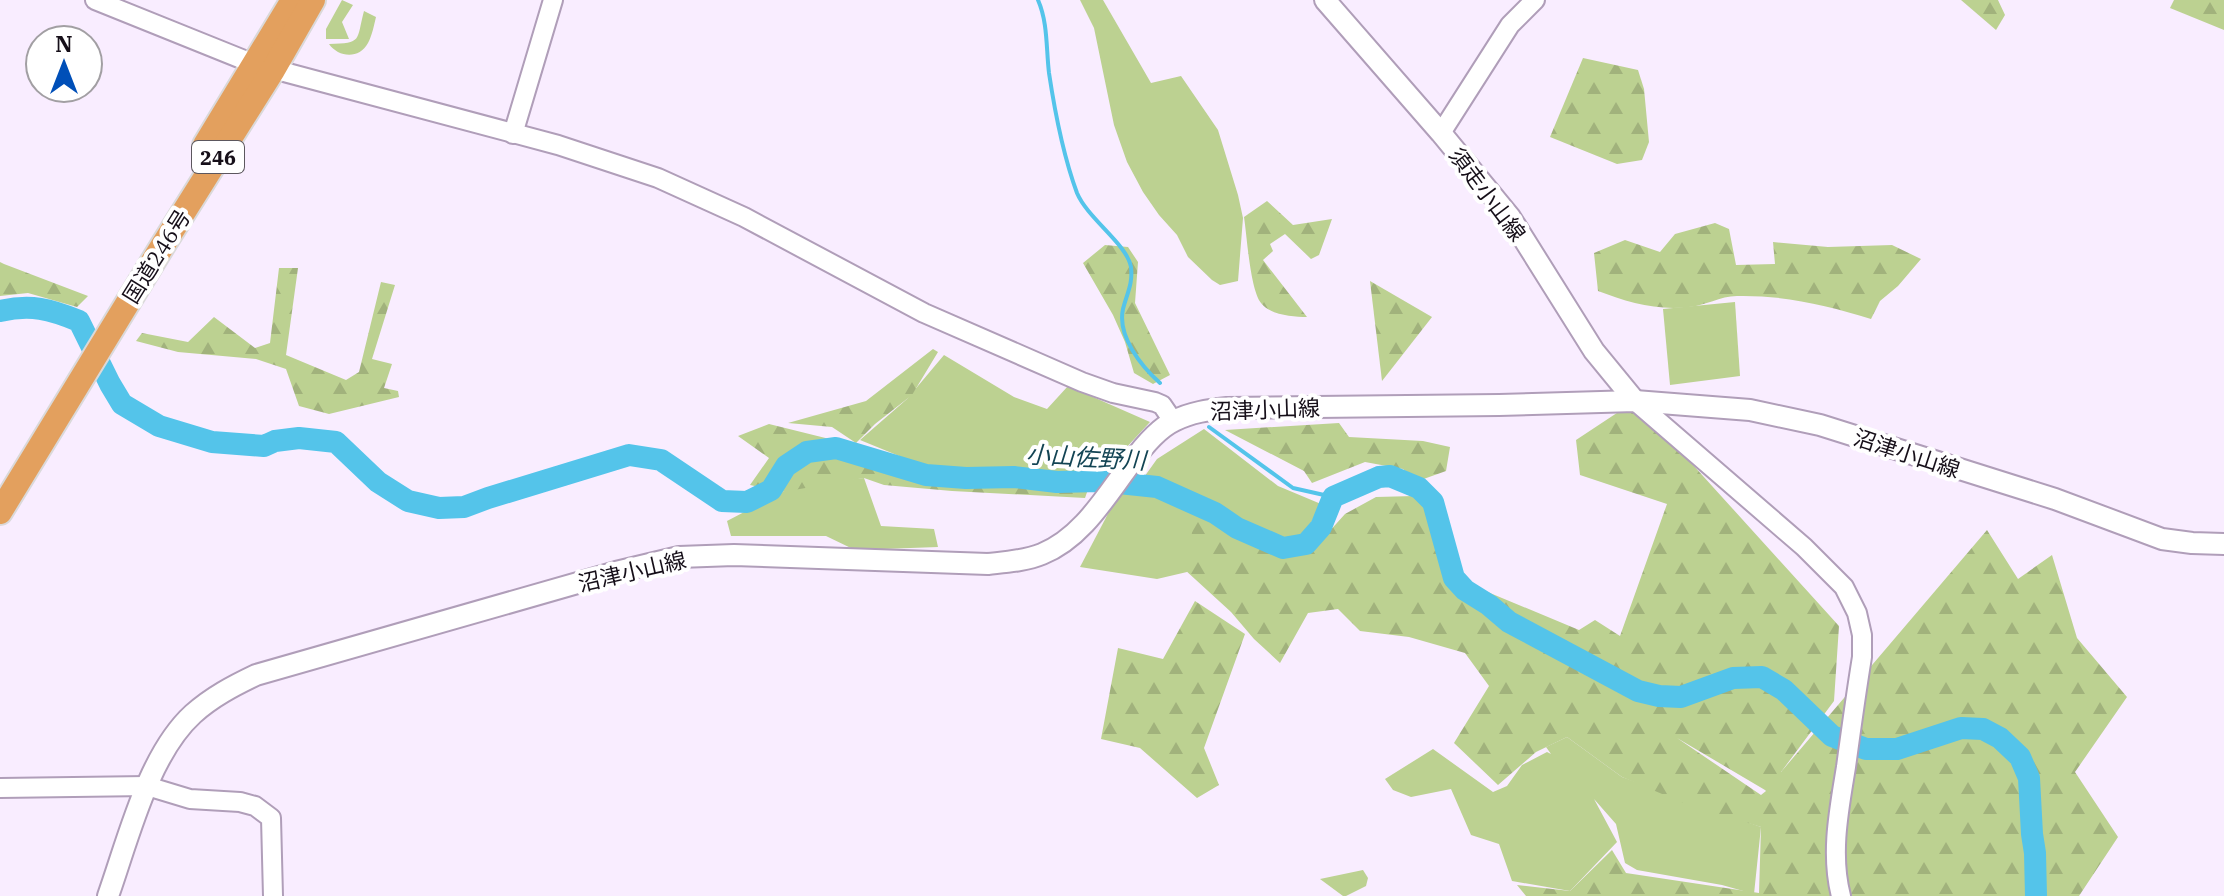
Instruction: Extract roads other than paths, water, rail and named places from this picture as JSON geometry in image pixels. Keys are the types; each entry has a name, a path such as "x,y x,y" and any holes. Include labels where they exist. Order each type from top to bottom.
{"highway":[{"name":"国道246号","path":"264,67 293,0"},
{"name":"国道246号","path":"0,481 77,369 264,67 313,0"},
{"name":"国道246号","path":"0,512 77,369"}],"main road":[{"name":"須走小山線","path":"1325,0 1510,217 1594,351 1635,401"},
{"name":"沼津小山線","path":"108,896 147,786 173,737 191,716 230,687 256,675 602,575 679,557 734,555 988,564 1042,554 1076,531 1160,430 1196,412 1227,408 1635,401 1750,410 1820,425 2055,499 2162,539 2224,544"}],"street":[{"path":"95,0 264,67 558,145 693,193 924,313 1082,382 1162,405 1173,421"},
{"path":"513,134 553,0"},
{"path":"1441,133 1510,25 1535,0"},
{"path":"1635,401 1804,547 1844,587 1857,613 1862,635 1862,657 1835,858 1841,896"},
{"path":"0,788 147,786 190,799 255,806 271,818 273,896"}],"waterway":[{"path":"1038,0 1045,27 1057,119 1072,179 1082,203 1128,258 1131,278 1123,309 1124,330 1138,359 1160,383"},
{"name":"小山佐野川","path":"0,311 40,309 79,321 122,404 159,426 212,442 264,446 275,441 299,438 336,442 378,482 408,501 439,508 464,507 629,455 661,460 722,501 747,502 771,490 786,466 807,452 836,448 926,475 1014,477 1057,482 1100,481 1157,487 1283,548 1306,544 1321,527 1333,497 1379,477 1390,476 1419,488 1433,502 1454,578 1465,590 1509,622 1638,691 1681,697 1733,678 1762,677 1784,690 1832,736 1866,749 1897,749 1961,728 1983,729 2000,738 2020,757 2029,778 2036,896"},
{"path":"1209,427 1293,488 1333,497"}]}
